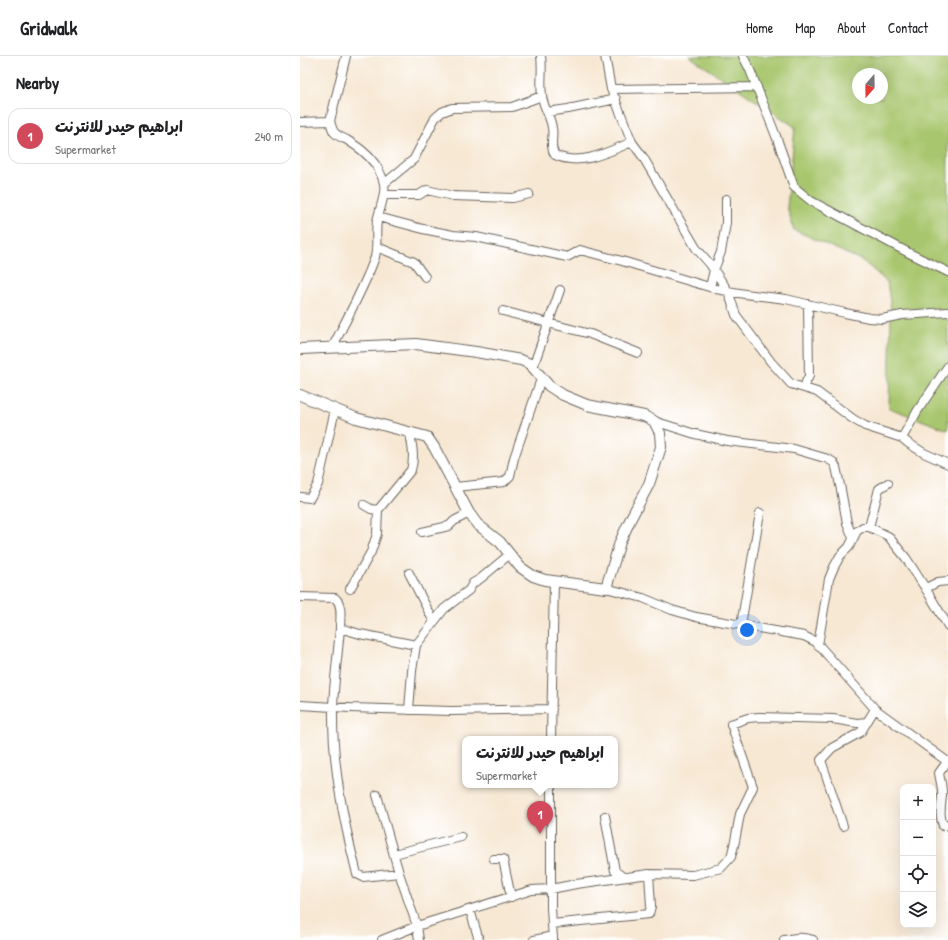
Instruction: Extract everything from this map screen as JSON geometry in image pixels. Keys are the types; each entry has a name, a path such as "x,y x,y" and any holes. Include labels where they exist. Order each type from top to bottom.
{"street":[{"path":"332,348 369,272 377,247 376,230 384,195 384,183 380,171 372,160 357,146 334,132 330,121 346,56"},
{"path":"541,56 542,66 540,83 542,96 551,120 553,131 553,152 555,155 563,158 583,159 594,157 632,142"},
{"path":"605,56 611,89 632,142 696,248 714,270 728,291 736,316 770,362 791,384 817,392 853,419 865,426 902,438 924,453 948,464"},
{"path":"742,56 757,87 794,187 811,201 910,254 948,272"},
{"path":"611,89 757,87"},
{"path":"384,183 414,159 435,118 442,112 452,108 512,107 542,96"},
{"path":"547,112 616,100"},
{"path":"300,122 330,121"},
{"path":"384,195 419,195 427,190 453,196 513,198 529,194"},
{"path":"710,287 714,270 721,252 725,230 726,199"},
{"path":"378,217 423,229 453,235 476,236 567,257 580,250 710,287 786,299 845,313 882,319 902,315 948,312"},
{"path":"377,247 414,262 425,277"},
{"path":"533,367 560,290"},
{"path":"805,388 809,376 808,304"},
{"path":"503,311 590,334 638,353"},
{"path":"300,349 416,344 521,360 533,367 549,386 563,395 587,405 644,416 654,421 695,434 727,441 794,449 812,454 833,462 836,467 847,523 853,538"},
{"path":"902,438 918,410 948,366"},
{"path":"455,488 504,482 510,476 514,458 542,376"},
{"path":"300,395 356,418 427,437 434,446 455,488 477,524 500,542 520,567 533,576 545,580 606,588 643,598 672,610 696,617 804,636 816,642 875,709 948,762 939,773 942,794 940,810 941,820 943,826 948,825"},
{"path":"300,497 310,498 318,484 335,410"},
{"path":"606,588 620,542 649,484 660,447 660,433 654,421"},
{"path":"350,589 371,552 377,534 378,510 411,470 414,453 410,433"},
{"path":"869,527 879,489 888,483"},
{"path":"364,505 371,509 378,510"},
{"path":"741,625 760,512"},
{"path":"422,532 449,526 454,521 469,513"},
{"path":"818,646 829,579 837,561 849,547 857,531 863,527 869,527 888,536 906,558 926,588 948,626"},
{"path":"409,710 416,645 444,609 470,590 473,583 510,554"},
{"path":"409,573 434,622"},
{"path":"551,736 554,581"},
{"path":"926,588 938,582 948,581"},
{"path":"300,597 335,598 340,606 340,628 333,707 334,747 337,779 346,832 357,874 364,877 399,873"},
{"path":"340,628 360,634 416,645"},
{"path":"300,705 451,711 552,709"},
{"path":"843,826 821,760 832,748 861,732 875,709"},
{"path":"382,940 417,926 532,890 551,889 649,874 693,875 721,868 731,857 740,814 753,787 731,724 748,718 833,719 857,723 867,722"},
{"path":"534,940 553,938 551,889 551,788"},
{"path":"377,795 399,873 417,926 419,940"},
{"path":"605,816 615,871 623,877"},
{"path":"394,854 461,837"},
{"path":"494,859 503,859 510,897"},
{"path":"552,924 649,914 651,906 649,874"},
{"path":"470,910 479,940"},
{"path":"784,940 796,937 805,937 813,940"}],"green space":[{"path":"689,56 948,56 948,430 889,408 891,309 887,282 863,261 794,230 787,207 795,127"}],"place":[{"name":"ابراهيم حيدر للانترنت","path":"540,834"}]}
